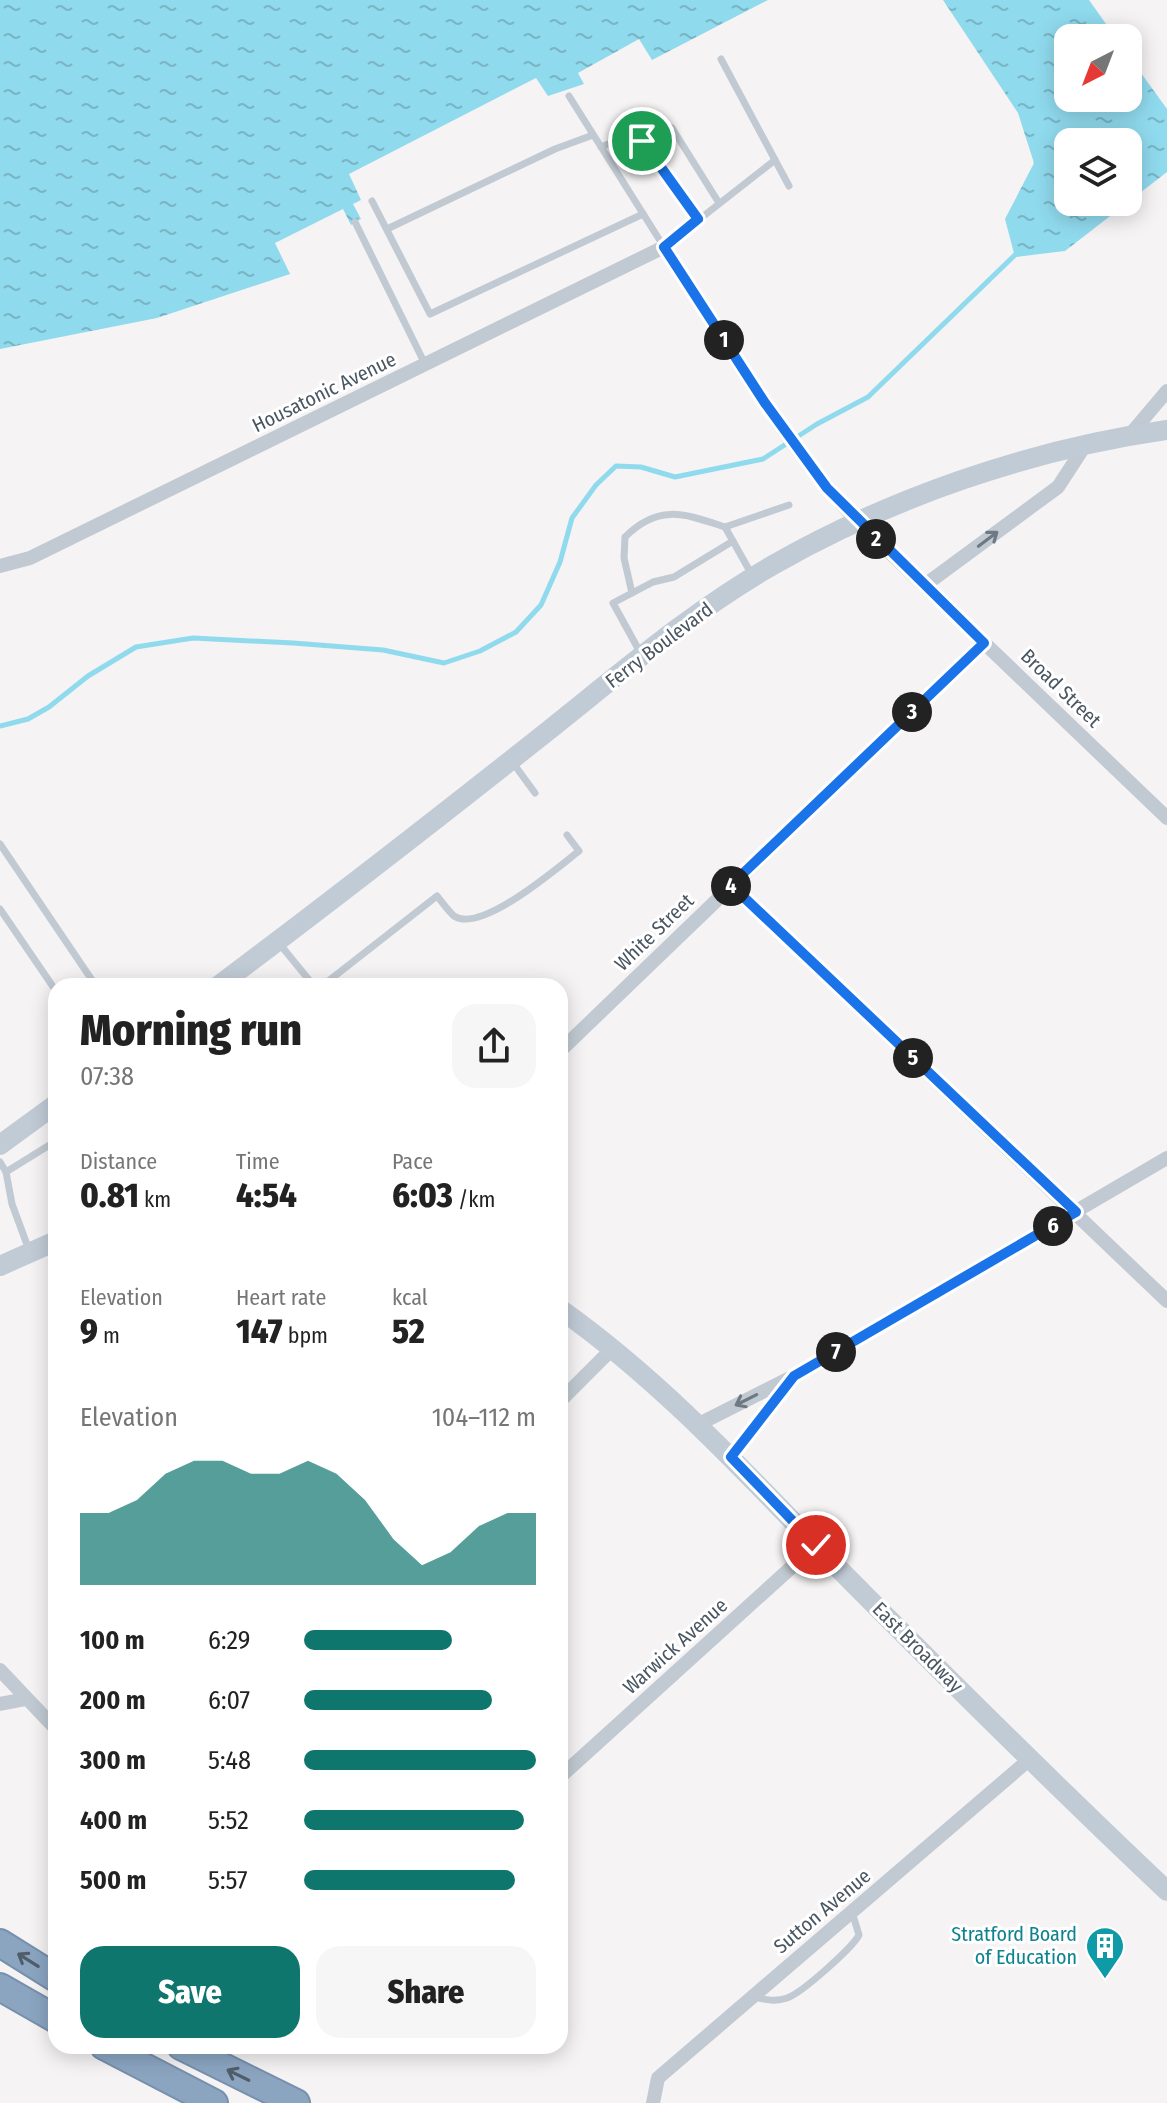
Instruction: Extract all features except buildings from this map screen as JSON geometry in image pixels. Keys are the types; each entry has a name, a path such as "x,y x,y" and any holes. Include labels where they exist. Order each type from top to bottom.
{"highway":[{"path":"0,1943 48,1973"},
{"path":"0,1987 48,2014"},
{"path":"119,2054 214,2103"},
{"path":"197,2054 296,2103"}],"main road":[{"name":"Ferry Boulevard","path":"228,978 642,656 753,577 858,522 981,474 1086,444 1167,430"},
{"path":"0,1145 48,1110"},
{"path":"0,1266 48,1244"},
{"name":"East Broadway","path":"568,1315 699,1424 816,1545 1167,1891"}],"street":[{"name":"Housatonic Avenue","path":"0,566 30,558 664,247"},
{"name":"Broad Street","path":"664,247 765,403 827,488 858,522 1167,818"},
{"path":"1129,436 1167,391"},
{"path":"925,585 1058,487 1086,444"},
{"name":"White Street","path":"568,1043 984,643"},
{"path":"731,885 1167,1301"},
{"path":"699,1424 794,1376 1167,1158"},
{"path":"568,1393 612,1349"},
{"path":"731,1457 794,1376"},
{"name":"Warwick Avenue","path":"568,1770 816,1545"},
{"path":"0,1670 48,1721"},
{"path":"0,1704 26,1699"},
{"name":"Sutton Avenue","path":"653,2103 658,2078 1031,1758"}],"lane":[{"path":"721,59 789,186"},
{"path":"569,96 664,247 775,160"},
{"path":"601,147 641,131 646,124 655,120 672,128 719,203"},
{"path":"641,131 642,141 698,219"},
{"path":"387,229 555,149 593,135"},
{"path":"372,201 430,314 643,214"},
{"path":"355,222 425,364"},
{"path":"632,593 624,558 625,537 638,525 660,516 684,513 725,527 789,505"},
{"path":"725,527 753,577"},
{"path":"642,656 613,603 653,582 674,577 733,541"},
{"path":"511,760 535,793"},
{"path":"332,978 437,896 454,916 464,919 495,912 579,851 567,835"},
{"path":"0,844 91,978"},
{"path":"0,909 48,979"},
{"path":"277,940 308,978"},
{"path":"6,1172 48,1146"},
{"path":"0,1162 6,1172 12,1204 30,1252"},
{"path":"753,1997 775,2000 793,1995 847,1951 859,1935 852,1912"}],"water":[{"path":"0,0 768,0 652,60 639,39 578,73 584,84 548,96 536,78 349,174 361,200 353,204 361,219 351,225 343,209 275,243 290,274 157,318 0,349"},
{"path":"943,0 1089,0 1106,24 1054,24 1054,112 1142,112 1142,74 1167,109 1167,172 1142,191 1142,128 1054,128 1054,216 1110,216 1065,251 1015,257 1005,219 1034,163 1018,113"}],"waterway":[{"path":"0,726 28,719 49,707 88,676 136,647 193,638 383,650 444,663 480,651 516,632 541,605 560,562 572,518 596,485 616,466 641,467 675,477 763,459 817,424 868,397 1018,252"}],"place":[{"name":"Stratford Board of Education","path":"1105,1980"}],"route":[{"path":"642,141 698,219 664,247 765,403 827,488 858,522 984,643 731,885 1076,1212 794,1376 731,1457 816,1545"}]}
